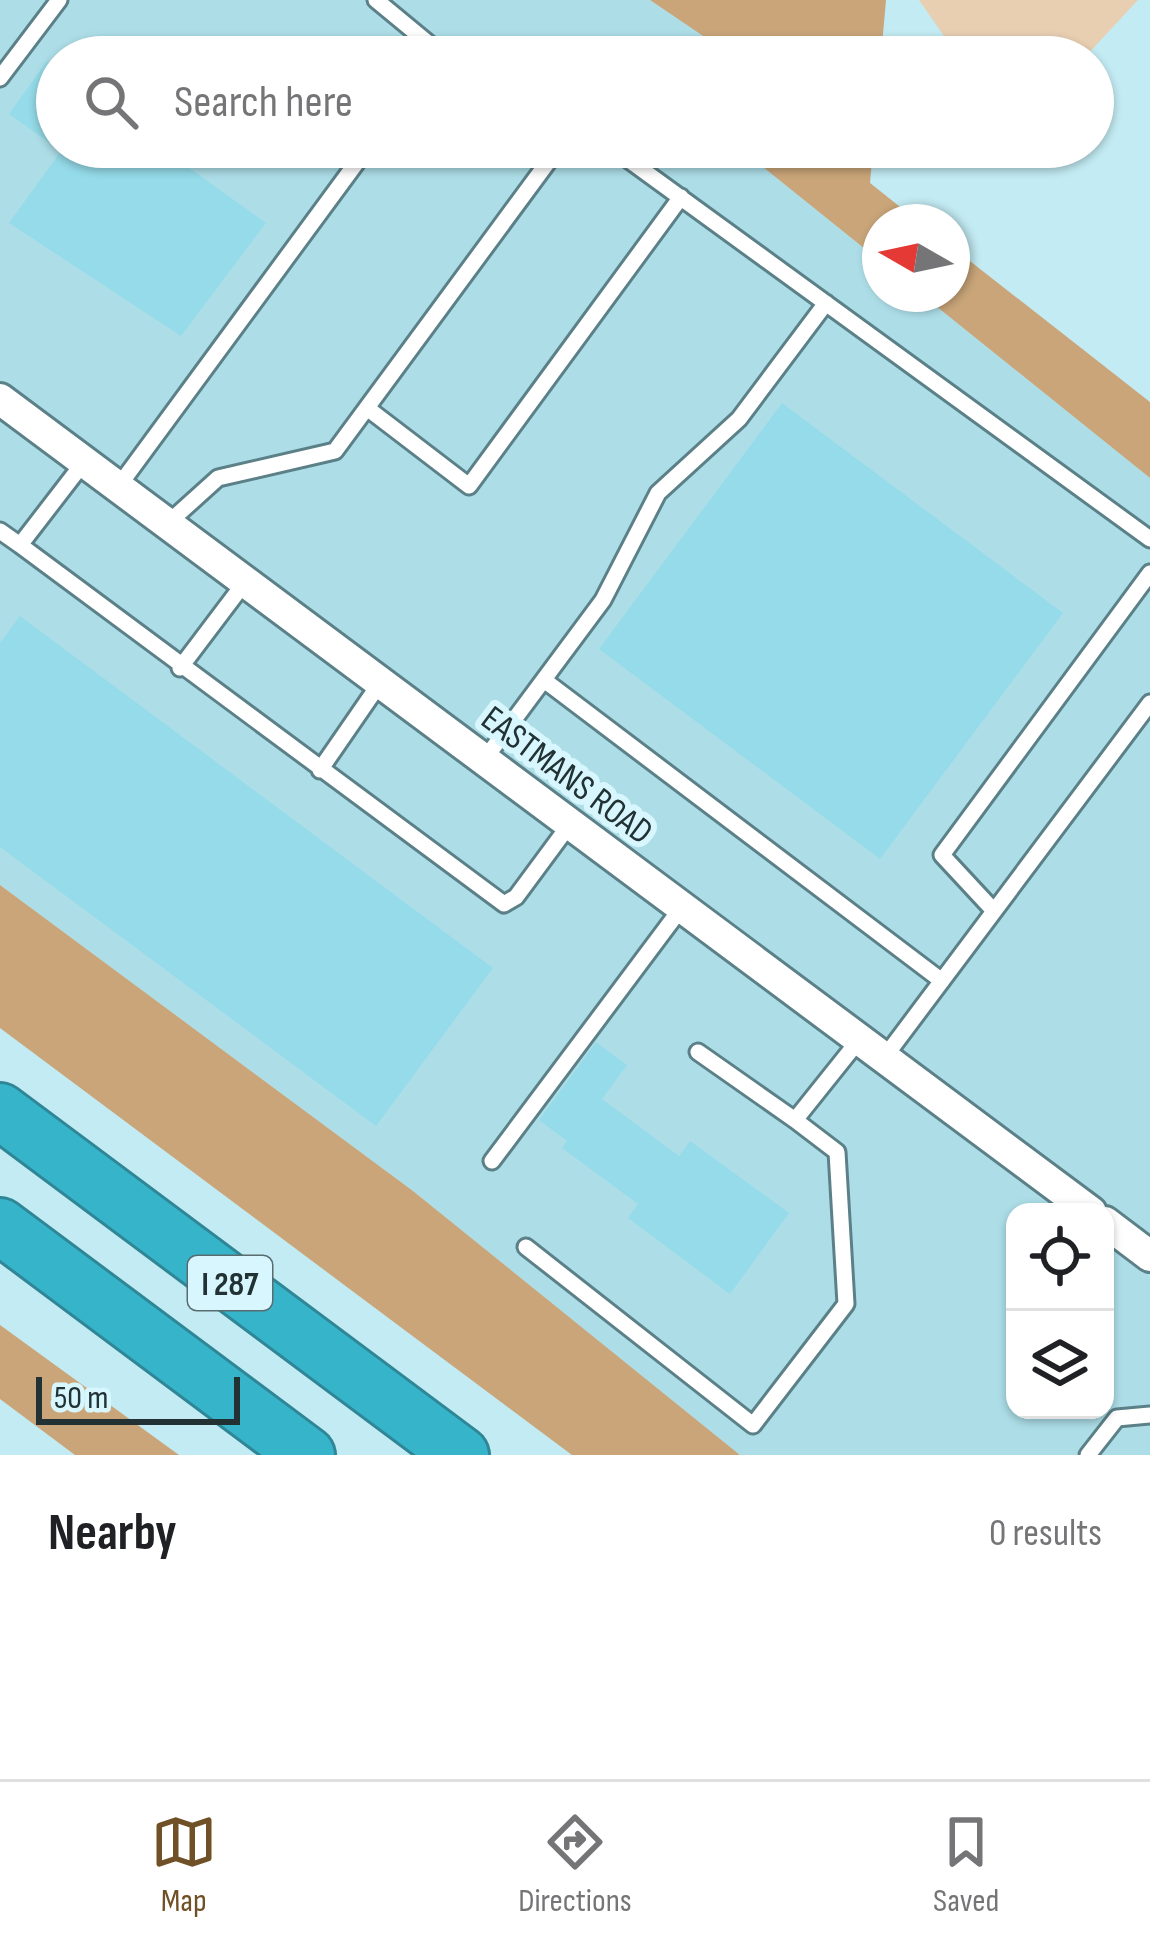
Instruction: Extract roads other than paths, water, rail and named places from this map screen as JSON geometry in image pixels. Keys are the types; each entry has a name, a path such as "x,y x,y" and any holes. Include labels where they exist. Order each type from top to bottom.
{"highway":[{"name":"I 287","path":"0,1111 460,1455"},
{"name":"I 287","path":"0,1226 307,1455"}],"street":[{"name":"EASTMANS ROAD","path":"0,399 1079,1203"},
{"path":"1114,1229 1150,1256"}],"lane":[{"path":"0,78 59,0"},
{"path":"376,0 417,36"},
{"path":"118,487 353,168"},
{"path":"167,524 218,478 335,451 544,168"},
{"path":"640,168 1150,539"},
{"path":"367,408 469,487 681,197"},
{"path":"484,760 603,600 658,493 739,419 826,303"},
{"path":"20,545 84,461"},
{"path":"0,531 504,904 516,897 570,824"},
{"path":"994,911 942,855 1150,573"},
{"path":"180,668 245,582"},
{"path":"544,680 942,981"},
{"path":"320,770 380,683"},
{"path":"795,1120 942,981 1150,703"},
{"path":"492,1161 682,907"},
{"path":"526,1247 753,1425 846,1304 837,1152 698,1052"},
{"path":"1088,1455 1117,1418 1150,1415"}]}
